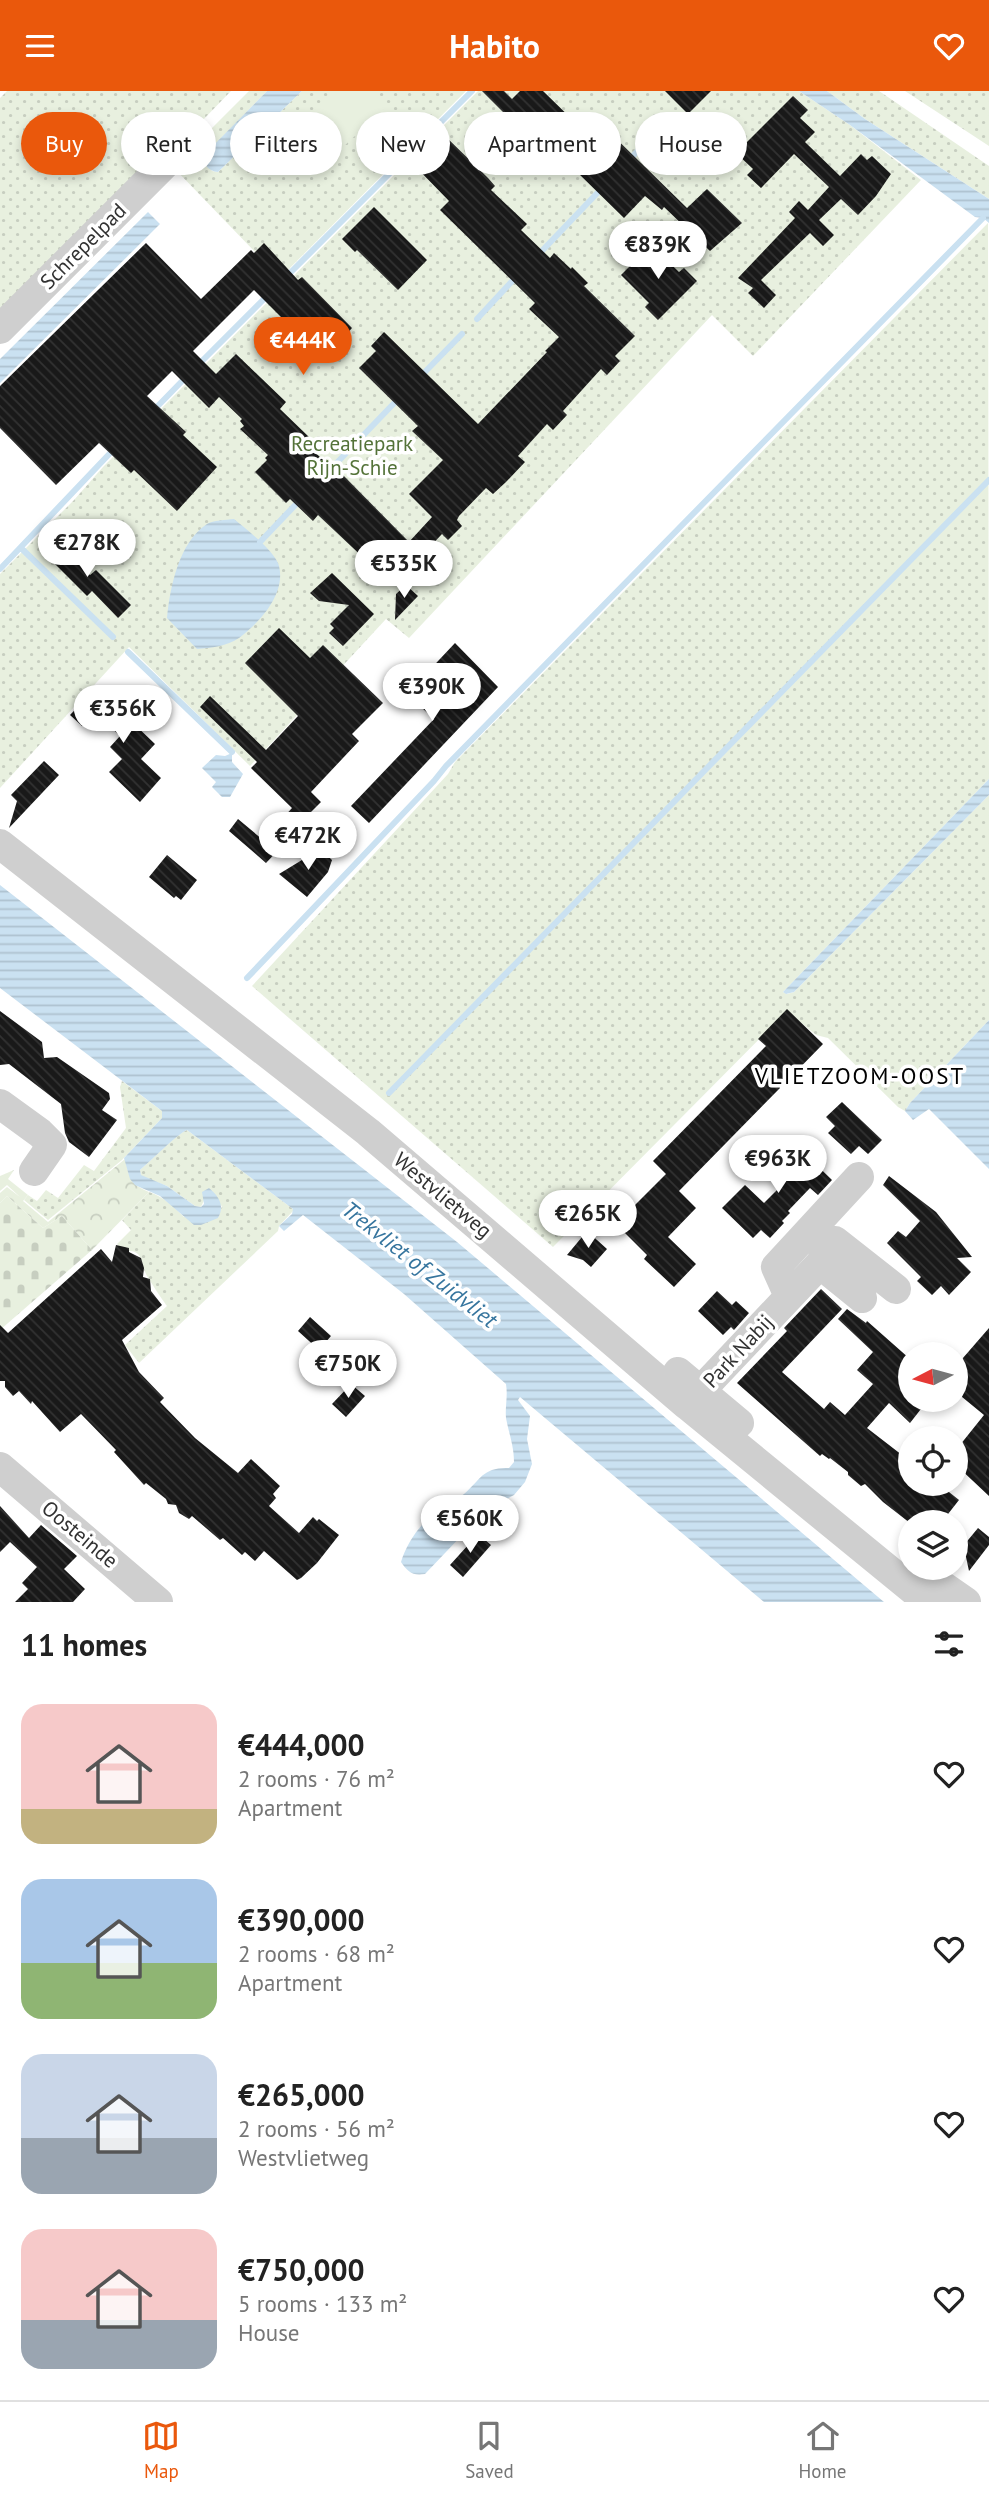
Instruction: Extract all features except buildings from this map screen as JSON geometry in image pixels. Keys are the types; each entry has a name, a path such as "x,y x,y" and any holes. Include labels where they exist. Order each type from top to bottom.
{"street":[{"name":"Schrepelpad","path":"0,329 154,175"},
{"name":"Westvlietweg","path":"0,844 368,1132 817,1490 898,1561"},
{"path":"0,1104 52,1145 34,1171"},
{"name":"Park Nabij","path":"689,1389 789,1296 823,1243 859,1177"},
{"name":"Park Nabij","path":"789,1296 776,1267 823,1243"},
{"path":"823,1243 896,1289"},
{"path":"823,1243 862,1298"},
{"name":"Oosteinde","path":"0,1467 158,1602"},
{"name":"Westvlietweg","path":"921,1580 966,1602"}],"green space":[{"path":"7,91 231,91 211,112 121,112 121,175 135,175 0,317 0,98"},
{"path":"249,91 267,91 247,112 230,112 230,129 216,144 216,124"},
{"path":"302,91 466,91 445,112 356,112 356,175 382,175 280,278 181,175 216,175 216,172 230,160 230,175 342,175 342,112 280,112"},
{"path":"336,91 375,91 389,105 381,112 356,112 356,135 342,148 342,112 314,112"},
{"name":"Recreatiepark Rijn-Schie","path":"478,91 799,91 850,125 921,180 753,356 712,315 409,638 386,619 250,766 129,647 0,788 0,574 394,175 450,175 450,119"},
{"path":"827,91 879,91 989,166 989,199 865,119"},
{"path":"905,91 989,91 989,146"},
{"path":"988,223 989,779 783,992 794,992 989,795 989,1020 905,1111 828,1038 816,1035 787,1011 553,1247 252,986 448,774 455,762"},
{"path":"122,1081 162,1111 162,1118 122,1160 48,1220 24,1200 28,1195 37,1201 46,1190 58,1198 84,1165 94,1171 126,1128 120,1087"},
{"path":"187,1130 293,1211 279,1226 278,1231 139,1363 125,1345 167,1306 147,1276 138,1254 123,1251 117,1244 131,1230 122,1220 149,1192 164,1199 184,1217 218,1218 222,1206 205,1198 201,1207 195,1206 167,1186 141,1176 140,1170"},
{"path":"125,1159 132,1180 149,1192 92,1250 62,1216 43,1228 7,1196 0,1203 0,1193 7,1187 20,1197 7,1185 0,1191 0,1176 14,1170 8,1179 28,1195 23,1201 48,1222"},
{"path":"7,1196 43,1228 62,1216 92,1250 0,1330 0,1203"}],"water":[{"path":"267,91 302,91 280,112 246,112"},
{"path":"799,91 827,91 865,119 989,199 989,223 983,218 975,217"},
{"path":"230,129 230,160 218,172 216,171 216,143"},
{"path":"148,212 160,224 0,383 0,359"},
{"path":"234,519 277,560 279,587 263,616 239,638 224,645 197,649 167,618 174,579 183,553 197,532 210,523"},
{"path":"232,753 232,762 243,774 230,797 222,797 212,787 216,782 202,768 216,755 225,756"},
{"path":"989,779 989,795 794,992 783,992"},
{"name":"Trekvliet of Zuidvliet","path":"0,885 457,1242 884,1602 764,1602 520,1397 518,1400 530,1416 527,1439 532,1464 525,1482 514,1495 486,1510 425,1574 408,1571 401,1562 403,1556 426,1520 464,1494 488,1472 509,1468 514,1462 506,1418 506,1384 404,1294 303,1215 284,1231 279,1226 292,1214 293,1209 187,1130 140,1170 141,1175 167,1186 195,1206 201,1207 204,1204 202,1192 209,1188 220,1201 218,1218 194,1225 160,1196 135,1185 130,1179 124,1158 162,1118 162,1111 0,988"},
{"path":"989,1020 989,1169 929,1109 913,1120 905,1111"}],"waterway":[{"path":"285,278 472,91"},
{"path":"628,161 635,154"},
{"path":"539,254 604,186"},
{"path":"247,978 446,766 983,218"},
{"path":"477,319 516,277"},
{"path":"199,364 268,295"},
{"path":"420,377 462,334"},
{"path":"152,412 186,377"},
{"path":"327,473 400,397"},
{"path":"0,569 114,449"},
{"path":"389,1093 989,480"},
{"path":"260,542 300,500"},
{"path":"21,548 113,637"},
{"path":"128,652 232,752"}],"district":[{"name":"VLIETZOOM-OOST","path":"860,1075"}]}
